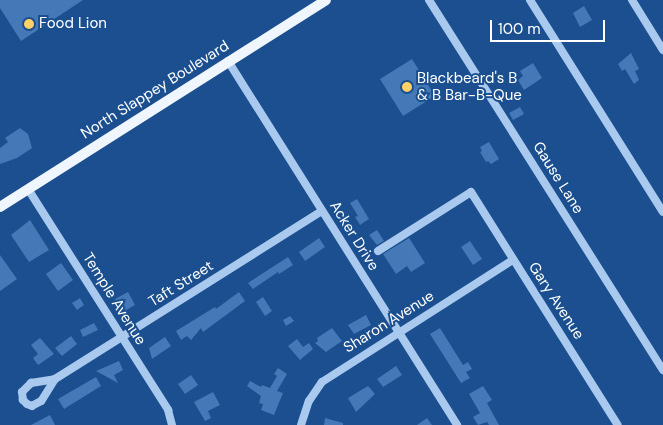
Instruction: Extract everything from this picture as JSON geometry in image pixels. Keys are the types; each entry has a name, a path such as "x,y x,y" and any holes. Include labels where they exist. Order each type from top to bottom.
{"main road":[{"name":"North Slappey Boulevard","path":"0,207 326,0"}],"street":[{"name":"Gause Lane","path":"429,0 663,370"},
{"path":"530,0 663,212"},
{"path":"632,0 663,50"},
{"name":"Acker Drive","path":"228,62 457,425"},
{"name":"Temple Avenue","path":"28,189 168,410 172,425"},
{"name":"Gary Avenue","path":"378,251 471,192 618,425"},
{"name":"Taft Street","path":"54,379 322,211"},
{"name":"Sharon Avenue","path":"301,425 309,401 322,382 514,260"}],"building":[{"name":"Food Lion","path":"0,0 83,0 21,41 0,8"},
{"path":"584,6 592,20 580,27 573,13"},
{"path":"631,53 639,69 635,71 639,80 634,84 625,69 622,71 618,64"},
{"name":"Blackbeard's B & B Bar-B-Que","path":"412,59 435,96 403,116 380,79"},
{"path":"533,63 542,78 524,90 518,80 523,76 520,71"},
{"path":"520,107 524,114 513,120 509,113"},
{"path":"20,128 28,134 32,148 17,158 0,164 0,148 8,142 5,138"},
{"path":"489,142 499,159 491,164 488,161 486,162 480,152 482,151 480,147"},
{"path":"357,199 369,219 360,225 355,217 358,216 350,203"},
{"path":"30,220 49,250 29,262 11,235"},
{"path":"377,230 384,241 377,245 369,235"},
{"path":"319,238 325,247 305,261 299,252"},
{"path":"409,238 425,263 411,272 407,266 396,274 383,254"},
{"path":"470,241 482,259 473,265 461,247"},
{"path":"0,255 17,279 0,291"},
{"path":"288,257 293,265 279,274 278,272 253,289 248,283"},
{"path":"61,263 73,280 58,291 46,274"},
{"path":"128,292 135,305 123,312 115,299"},
{"path":"239,292 245,301 203,332 201,328 191,340 187,336 181,340 176,331 215,307 216,309"},
{"path":"263,297 272,311 265,316 256,302"},
{"path":"80,298 84,305 77,310 72,303"},
{"path":"366,315 371,325 354,334 348,325"},
{"path":"290,316 294,321 286,326 283,320"},
{"path":"94,323 98,330 83,337 80,330"},
{"path":"332,328 342,341 326,352 315,343 318,341 317,338"},
{"path":"440,328 463,365 468,362 472,369 466,372 470,378 461,383 430,334"},
{"path":"71,336 77,344 62,356 55,348"},
{"path":"165,337 171,346 152,359 149,348"},
{"path":"40,338 54,354 38,365 33,358 38,354 31,345"},
{"path":"297,339 303,347 309,343 313,349 300,360 288,346"},
{"path":"119,361 123,370 114,375 118,383 96,371"},
{"path":"396,366 402,375 383,387 377,379"},
{"path":"278,368 287,374 277,391 283,393 274,415 261,410 263,404 259,403 261,396 247,386 250,381 261,387 262,385 270,388 277,376 274,374"},
{"path":"191,375 198,385 185,394 178,384"},
{"path":"96,377 101,386 64,409 58,399"},
{"path":"368,386 375,394 356,412 348,398"},
{"path":"483,386 492,400 487,403 499,425 489,425 487,422 478,425 473,417 480,413 469,394"},
{"path":"213,392 220,405 208,411 211,418 205,421 194,402"},
{"path":"50,415 55,425 31,425"},
{"path":"325,418 343,423 343,425 324,425"},
{"path":"427,418 432,425 417,425"}],"place":[{"name":"Food Lion","path":"29,24"},
{"name":"Blackbeard's B & B Bar-B-Que","path":"407,87"}]}
